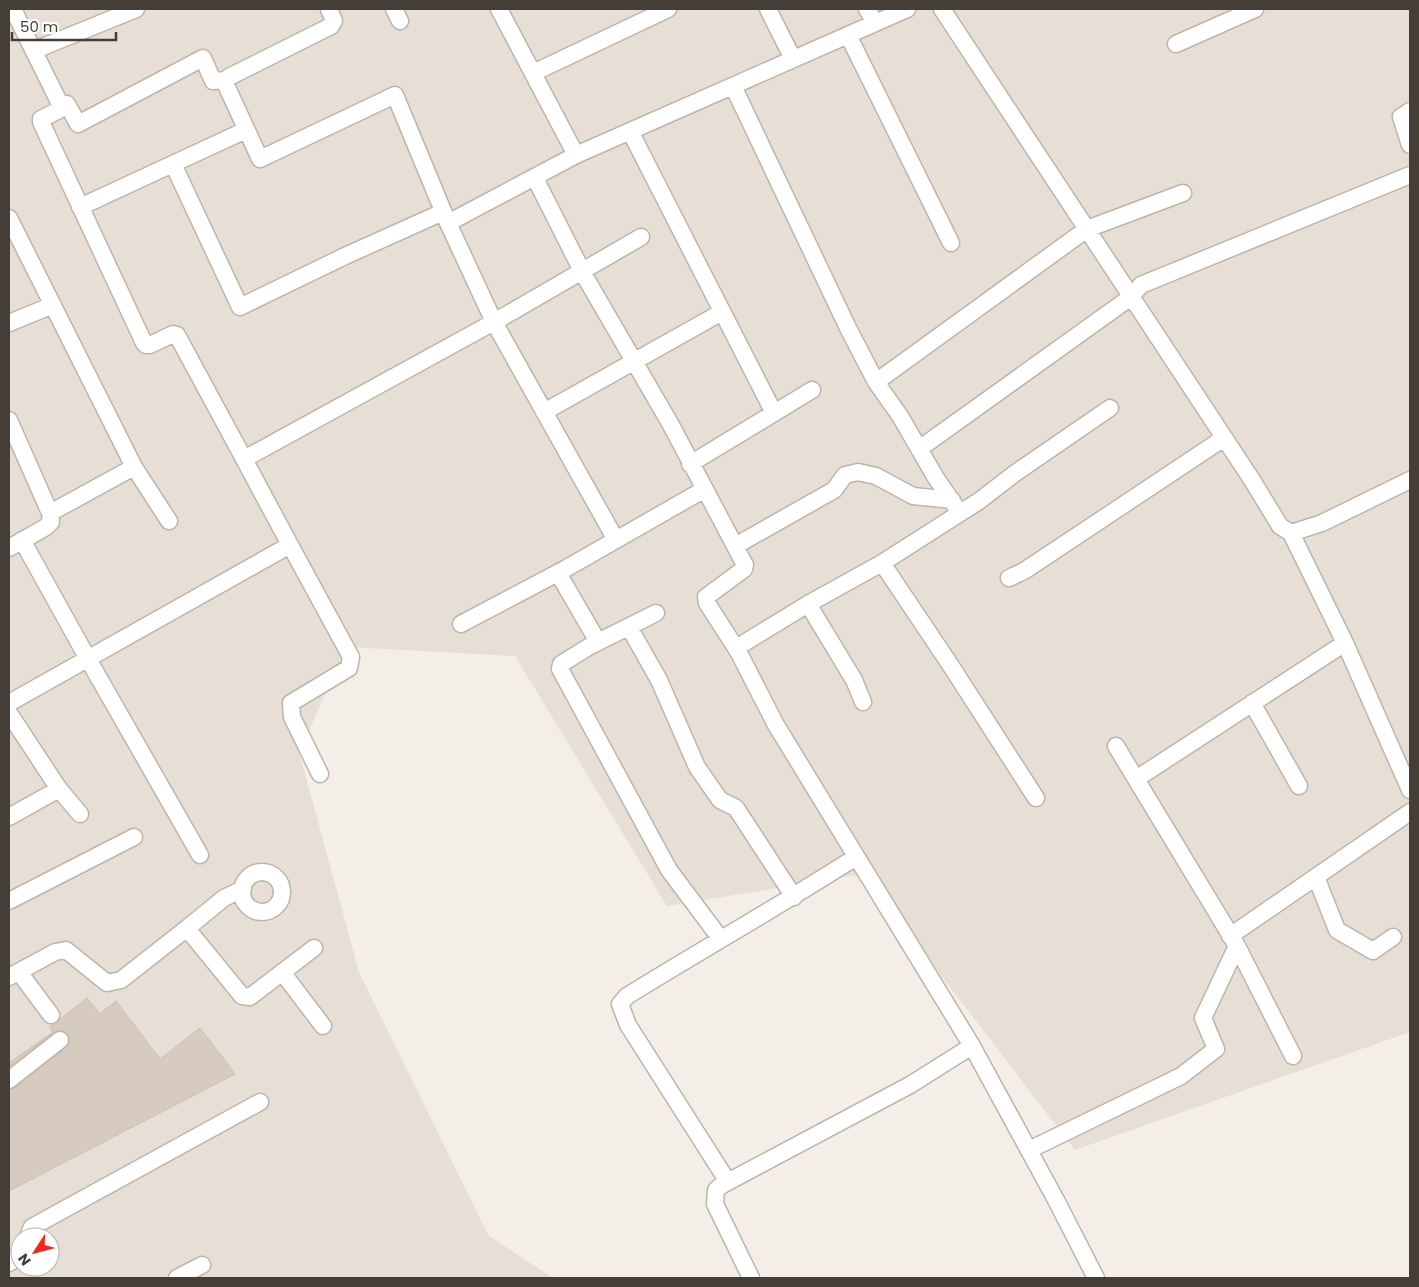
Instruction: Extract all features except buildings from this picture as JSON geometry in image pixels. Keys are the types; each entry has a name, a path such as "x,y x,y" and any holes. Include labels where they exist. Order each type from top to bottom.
{"street":[{"path":"12,9 35,50 61,106"},
{"path":"35,50 136,9"},
{"path":"320,774 292,717 291,703 349,668 351,657 177,335 173,334 150,345 144,343 41,119 67,104 78,124 202,58 214,81 226,80 331,26 334,21 329,9"},
{"path":"499,9 576,155"},
{"path":"533,73 668,9"},
{"path":"768,9 793,59"},
{"path":"173,164 240,307 345,256 446,218 535,178 576,155 848,35 871,16 908,9"},
{"path":"942,9 1280,526 1291,533 1344,643 1404,760 1410,790"},
{"path":"1176,44 1255,9"},
{"path":"848,35 951,243"},
{"path":"226,80 226,85 260,159 396,95 446,218 494,322 616,540"},
{"path":"733,86 848,328 876,382 900,416 936,478 956,506"},
{"path":"1410,112 1401,117 1410,145"},
{"path":"80,207 246,130"},
{"path":"630,131 774,412"},
{"path":"919,449 1131,297 1141,285 1410,175"},
{"path":"535,178 582,271 671,425 690,464 745,564 744,569 706,597 707,603 736,648 776,725 972,1046 1096,1278"},
{"path":"876,382 1087,229 1183,193"},
{"path":"9,218 134,467 169,521"},
{"path":"244,458 494,322 641,237"},
{"path":"9,323 52,305"},
{"path":"544,412 722,312"},
{"path":"690,464 812,390"},
{"path":"736,648 808,604 882,563 956,506 1110,408"},
{"path":"9,420 50,513 51,522 46,527 16,544 88,659 200,855"},
{"path":"1009,578 1024,571 1224,438"},
{"path":"50,513 134,467"},
{"path":"735,546 834,490 845,475 858,472 876,476 913,496 956,506"},
{"path":"1291,533 1322,523 1410,480"},
{"path":"461,624 558,573 705,489"},
{"path":"9,703 290,545"},
{"path":"882,563 1036,798"},
{"path":"558,573 598,642"},
{"path":"808,604 854,680 864,702"},
{"path":"656,612 560,664 560,669 669,870 720,938"},
{"path":"629,627 659,680 696,767 720,800 736,808 794,897"},
{"path":"1136,779 1344,643"},
{"path":"1252,703 1299,786"},
{"path":"9,713 59,789 80,814"},
{"path":"1116,746 1233,941 1294,1056"},
{"path":"9,817 59,789"},
{"path":"1029,1150 1181,1076 1216,1049 1203,1018 1233,941 1316,877 1410,812"},
{"path":"9,901 134,837"},
{"path":"728,1182 628,1025 620,1004 627,996 720,938 794,897 856,857"},
{"path":"1316,877 1337,930 1373,951 1393,937"},
{"path":"51,1015 14,974 55,952 66,950 108,983 121,980 224,898 243,889"},
{"path":"186,929 242,996 250,997 314,948"},
{"path":"282,972 323,1026"},
{"path":"9,1080 60,1040"},
{"path":"751,1278 715,1204 716,1190 722,1184 910,1085 972,1046"},
{"path":"32,1227 260,1102"},
{"path":"177,1278 202,1265"}],"shaded area":[{"path":"9,9 1410,9 1410,1032 1075,1150 863,874 667,906 515,656 347,647 299,752 359,972 488,1235 553,1278 9,1278"}]}
